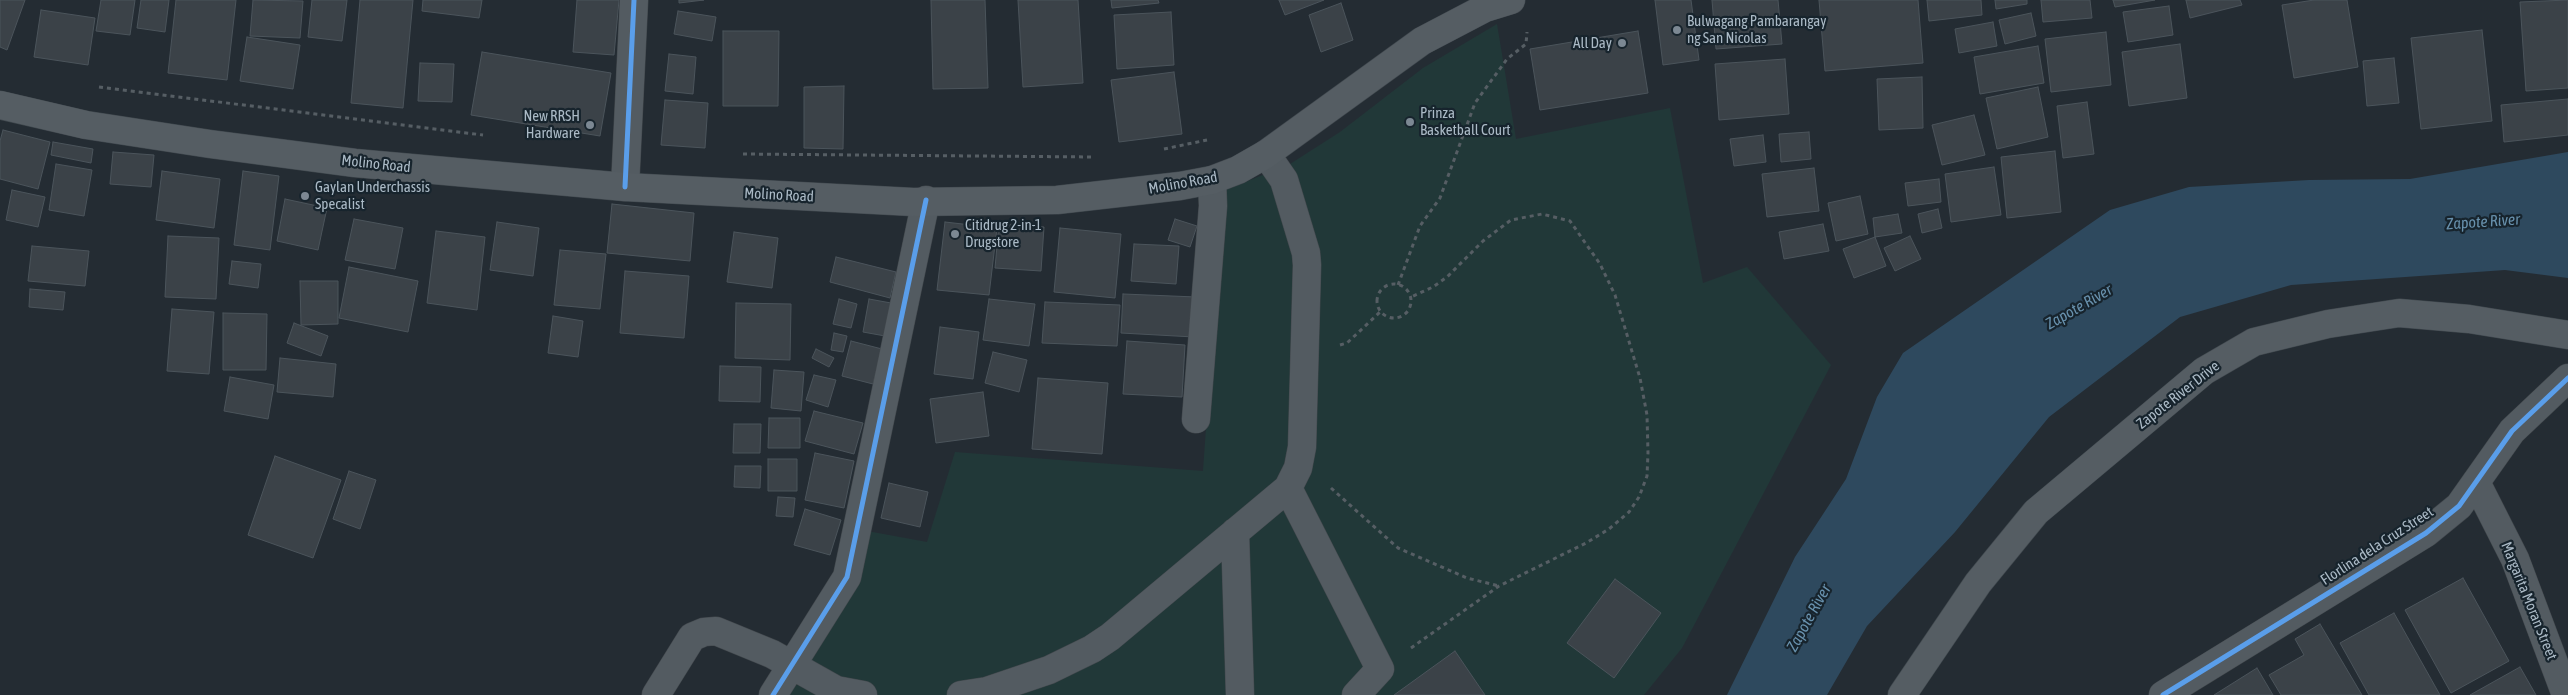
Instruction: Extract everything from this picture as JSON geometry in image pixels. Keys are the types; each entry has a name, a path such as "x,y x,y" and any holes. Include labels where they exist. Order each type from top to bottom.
{"main road":[{"name":"Molino Road","path":"0,105 86,125 210,144 356,163 625,187 913,202 926,200 1057,200 1212,180 1238,170 1266,154 1422,41 1485,8 1511,0"},
{"name":"Zapote River Drive","path":"1902,695 1978,583 2036,512 2204,371 2254,342 2328,324 2399,313 2469,319 2568,335"}],"street":[{"path":"625,187 634,0"},
{"path":"961,695 987,690 1049,670 1092,650 1288,488 1298,468 1302,447 1306,253 1284,180 1266,154"},
{"path":"1196,419 1213,206 1212,180"},
{"path":"773,695 847,577 926,200"},
{"name":"Florlina dela Cruz Street","path":"2163,695 2426,533 2459,506 2512,431 2568,378"},
{"name":"Margarita Moran Street","path":"2476,482 2515,559 2566,695"},
{"path":"1288,488 1380,670 1356,695"},
{"path":"1235,532 1240,695"},
{"path":"656,695 692,637 704,632 716,631 772,654 836,690 863,695"}],"path":[{"path":"1398,284 1420,226 1440,198 1475,102 1507,60"},
{"path":"98,87 490,136"},
{"path":"1158,150 1214,139"},
{"path":"736,154 1101,157"},
{"path":"1380,670 1499,586 1586,543 1609,529 1629,512 1639,497 1647,476 1647,415 1640,378 1618,303 1600,264 1570,221 1542,214 1512,220 1483,241 1447,277 1433,287 1411,297"},
{"path":"1398,284 1404,286 1411,297 1411,307 1405,315 1397,319 1387,318 1380,312 1376,301 1380,292 1388,285 1398,284"},
{"path":"1304,349 1347,343 1380,312"},
{"path":"1302,447 1316,470 1334,492 1398,548 1458,575 1499,586"}],"green space":[{"path":"1497,24 1516,139 1670,108 1703,283 1747,267 1831,365 1682,648 1644,695 784,695 867,531 927,542 955,452 1203,471 1223,191 1290,164 1340,132 1423,68"}],"water":[{"name":"Zapote River","path":"2568,152 2568,278 2505,270 2291,285 2180,317 2049,417 1955,532 1867,626 1827,695 1727,695 1795,557 1846,479 1877,397 1903,353 2110,210 2189,187 2309,180 2410,179"}],"building":[{"path":"0,0 25,0 7,50 0,47"},
{"path":"101,0 135,0 130,35 96,31"},
{"path":"141,0 169,0 165,32 137,28"},
{"path":"176,0 236,0 227,80 168,73"},
{"path":"253,0 303,1 300,38 250,36"},
{"path":"312,0 347,0 342,41 308,37"},
{"path":"360,0 413,0 403,108 351,103"},
{"path":"423,0 482,0 479,18 422,11"},
{"path":"577,0 619,0 614,55 573,52"},
{"path":"679,0 704,0 679,3"},
{"path":"931,0 985,0 988,88 933,89"},
{"path":"1018,0 1078,0 1083,83 1023,87"},
{"path":"1111,0 1158,0 1159,3 1112,8"},
{"path":"1279,0 1324,0 1285,15"},
{"name":"Bulwagang Pambarangay ng San Nicolas","path":"1655,0 1691,0 1699,60 1663,65"},
{"path":"1712,0 1778,0 1782,44 1716,49"},
{"path":"1819,0 1918,0 1923,63 1825,71"},
{"path":"1927,0 1981,0 1982,15 1929,21"},
{"path":"1995,0 2027,0 2027,4 1996,9"},
{"path":"2041,0 2090,0 2092,18 2043,22"},
{"path":"2113,0 2155,0 2115,7"},
{"path":"2186,0 2240,0 2242,5 2190,18"},
{"path":"2314,0 2347,0 2358,67 2294,78 2282,5"},
{"path":"2568,0 2568,88 2526,91 2520,2"},
{"path":"1341,3 1353,40 1321,52 1309,15"},
{"path":"2169,6 2173,35 2128,42 2123,12"},
{"path":"41,10 95,18 88,65 34,57"},
{"path":"678,11 716,17 712,41 674,34"},
{"path":"1171,12 1174,65 1117,69 1114,15"},
{"path":"2031,13 2036,36 2005,44 1999,20"},
{"path":"1993,22 1997,46 1959,53 1955,29"},
{"path":"2482,30 2492,121 2421,129 2411,38"},
{"path":"723,31 779,31 778,106 723,106"},
{"path":"1638,31 1648,93 1540,110 1530,49"},
{"path":"2106,32 2111,85 2051,92 2045,39"},
{"path":"247,37 300,45 293,89 240,81"},
{"path":"2180,44 2187,98 2129,106 2122,52"},
{"path":"2038,46 2044,83 1980,94 1974,57"},
{"path":"482,52 611,73 600,136 471,115"},
{"path":"669,54 696,57 693,94 665,91"},
{"path":"2394,58 2399,103 2367,106 2363,61"},
{"path":"1785,59 1789,114 1719,120 1715,64"},
{"path":"420,63 454,64 452,102 418,101"},
{"path":"1174,72 1182,134 1119,142 1111,80"},
{"path":"1922,77 1923,128 1879,130 1877,79"},
{"path":"844,86 843,149 804,148 804,87"},
{"path":"2038,87 2048,137 1997,149 1986,98"},
{"path":"2568,99 2568,135 2504,142 2501,105"},
{"path":"665,100 708,103 705,148 661,145"},
{"path":"2087,102 2094,154 2063,158 2057,106"},
{"path":"1974,115 1985,155 1942,165 1932,125"},
{"path":"3,130 50,142 38,189 0,179 0,141"},
{"path":"1809,132 1811,159 1781,162 1779,134"},
{"path":"1763,135 1766,162 1734,166 1730,139"},
{"path":"53,142 93,149 91,163 51,155"},
{"path":"2055,151 2061,212 2007,218 2001,157"},
{"path":"113,152 154,155 151,187 110,184"},
{"path":"56,164 92,170 84,216 49,210"},
{"path":"1994,167 2001,215 1951,222 1945,174"},
{"path":"1814,168 1819,211 1767,217 1762,174"},
{"path":"162,171 220,179 214,228 156,220"},
{"path":"243,171 279,176 270,250 234,245"},
{"path":"1939,179 1941,202 1908,206 1905,183"},
{"path":"12,190 45,197 38,227 6,220"},
{"path":"1860,196 1868,234 1836,241 1828,203"},
{"path":"285,199 327,208 318,250 277,241"},
{"path":"612,204 694,213 690,261 607,253"},
{"path":"1938,209 1942,228 1922,233 1918,214"},
{"path":"1898,214 1902,233 1875,237 1873,218"},
{"path":"354,219 403,228 395,269 345,260"},
{"path":"1175,219 1197,226 1190,247 1168,240"},
{"path":"497,222 539,228 533,276 490,270"},
{"path":"945,222 997,228 989,295 937,290"},
{"path":"999,224 1044,227 1041,271 995,268"},
{"path":"1823,224 1829,251 1784,259 1779,232"},
{"path":"1060,228 1121,234 1115,298 1054,292"},
{"path":"436,231 485,237 477,310 427,303"},
{"path":"734,232 778,238 772,288 727,282"},
{"path":"168,236 219,238 216,299 165,297"},
{"path":"1910,236 1921,259 1895,271 1884,248"},
{"path":"1875,237 1886,266 1854,278 1843,249"},
{"path":"1134,244 1179,246 1176,284 1131,281"},
{"path":"32,246 89,251 85,286 28,281"},
{"path":"560,250 606,254 600,309 554,305"},
{"path":"836,257 896,272 890,298 830,282"},
{"path":"232,261 261,264 258,288 229,284"},
{"path":"349,267 418,281 408,332 339,318"},
{"path":"625,271 689,276 684,338 620,333"},
{"path":"300,281 338,281 338,324 301,325"},
{"path":"30,289 65,292 63,310 29,307"},
{"path":"1123,294 1196,297 1194,337 1121,333"},
{"path":"839,299 857,304 851,328 833,324"},
{"path":"869,299 891,303 885,336 863,332"},
{"path":"989,299 1035,304 1029,346 983,340"},
{"path":"1045,302 1120,305 1117,346 1042,343"},
{"path":"736,303 791,304 790,360 735,358"},
{"path":"172,309 214,312 209,374 167,371"},
{"path":"223,313 267,314 266,370 223,370"},
{"path":"553,316 583,321 578,357 548,353"},
{"path":"294,323 328,336 321,356 287,343"},
{"path":"940,327 979,332 973,379 934,374"},
{"path":"834,333 847,336 843,352 831,350"},
{"path":"851,341 882,349 873,384 842,376"},
{"path":"1127,341 1185,345 1182,397 1123,394"},
{"path":"816,349 834,358 829,367 812,358"},
{"path":"993,352 1027,360 1019,392 985,383"},
{"path":"280,358 336,364 333,397 277,392"},
{"path":"720,366 761,367 760,402 719,401"},
{"path":"774,370 804,372 801,411 771,408"},
{"path":"814,375 836,380 828,407 806,400"},
{"path":"230,377 274,385 268,419 224,411"},
{"path":"1038,378 1108,383 1102,454 1032,449"},
{"path":"983,392 989,436 936,443 930,399"},
{"path":"814,411 863,423 854,454 805,441"},
{"path":"769,418 800,418 800,448 768,448"},
{"path":"734,424 761,424 760,453 733,453"},
{"path":"815,453 854,461 844,508 805,500"},
{"path":"275,456 341,480 313,558 248,535"},
{"path":"768,459 797,459 797,491 768,491"},
{"path":"735,466 761,466 760,488 734,487"},
{"path":"349,471 376,480 360,529 333,519"},
{"path":"889,483 928,492 920,527 881,518"},
{"path":"778,497 795,498 793,517 776,516"},
{"path":"805,509 841,520 830,555 794,545"},
{"path":"2463,578 2509,661 2451,693 2405,610"},
{"path":"1615,579 1661,613 1614,678 1567,643"},
{"path":"2394,613 2440,695 2369,695 2340,643"},
{"path":"2320,624 2362,695 2281,695 2269,675 2304,655 2295,639"},
{"path":"1455,651 1485,695 1394,695"},
{"path":"2520,667 2536,695 2470,695"},
{"path":"2257,668 2273,695 2214,695"}],"cycle path":[{"path":"625,187 634,0"},
{"path":"773,695 847,577 926,200"},
{"path":"2163,695 2426,533 2459,506 2512,431 2568,378"}],"place":[{"name":"Bulwagang Pambarangay ng San Nicolas","path":"1677,30"},
{"name":"All Day","path":"1622,43"},
{"name":"Prinza Basketball Court","path":"1410,122"},
{"name":"New RRSH Hardware","path":"590,125"},
{"name":"Gaylan Underchassis Specalist","path":"305,196"},
{"name":"Citidrug 2-in-1 Drugstore","path":"955,234"}]}
